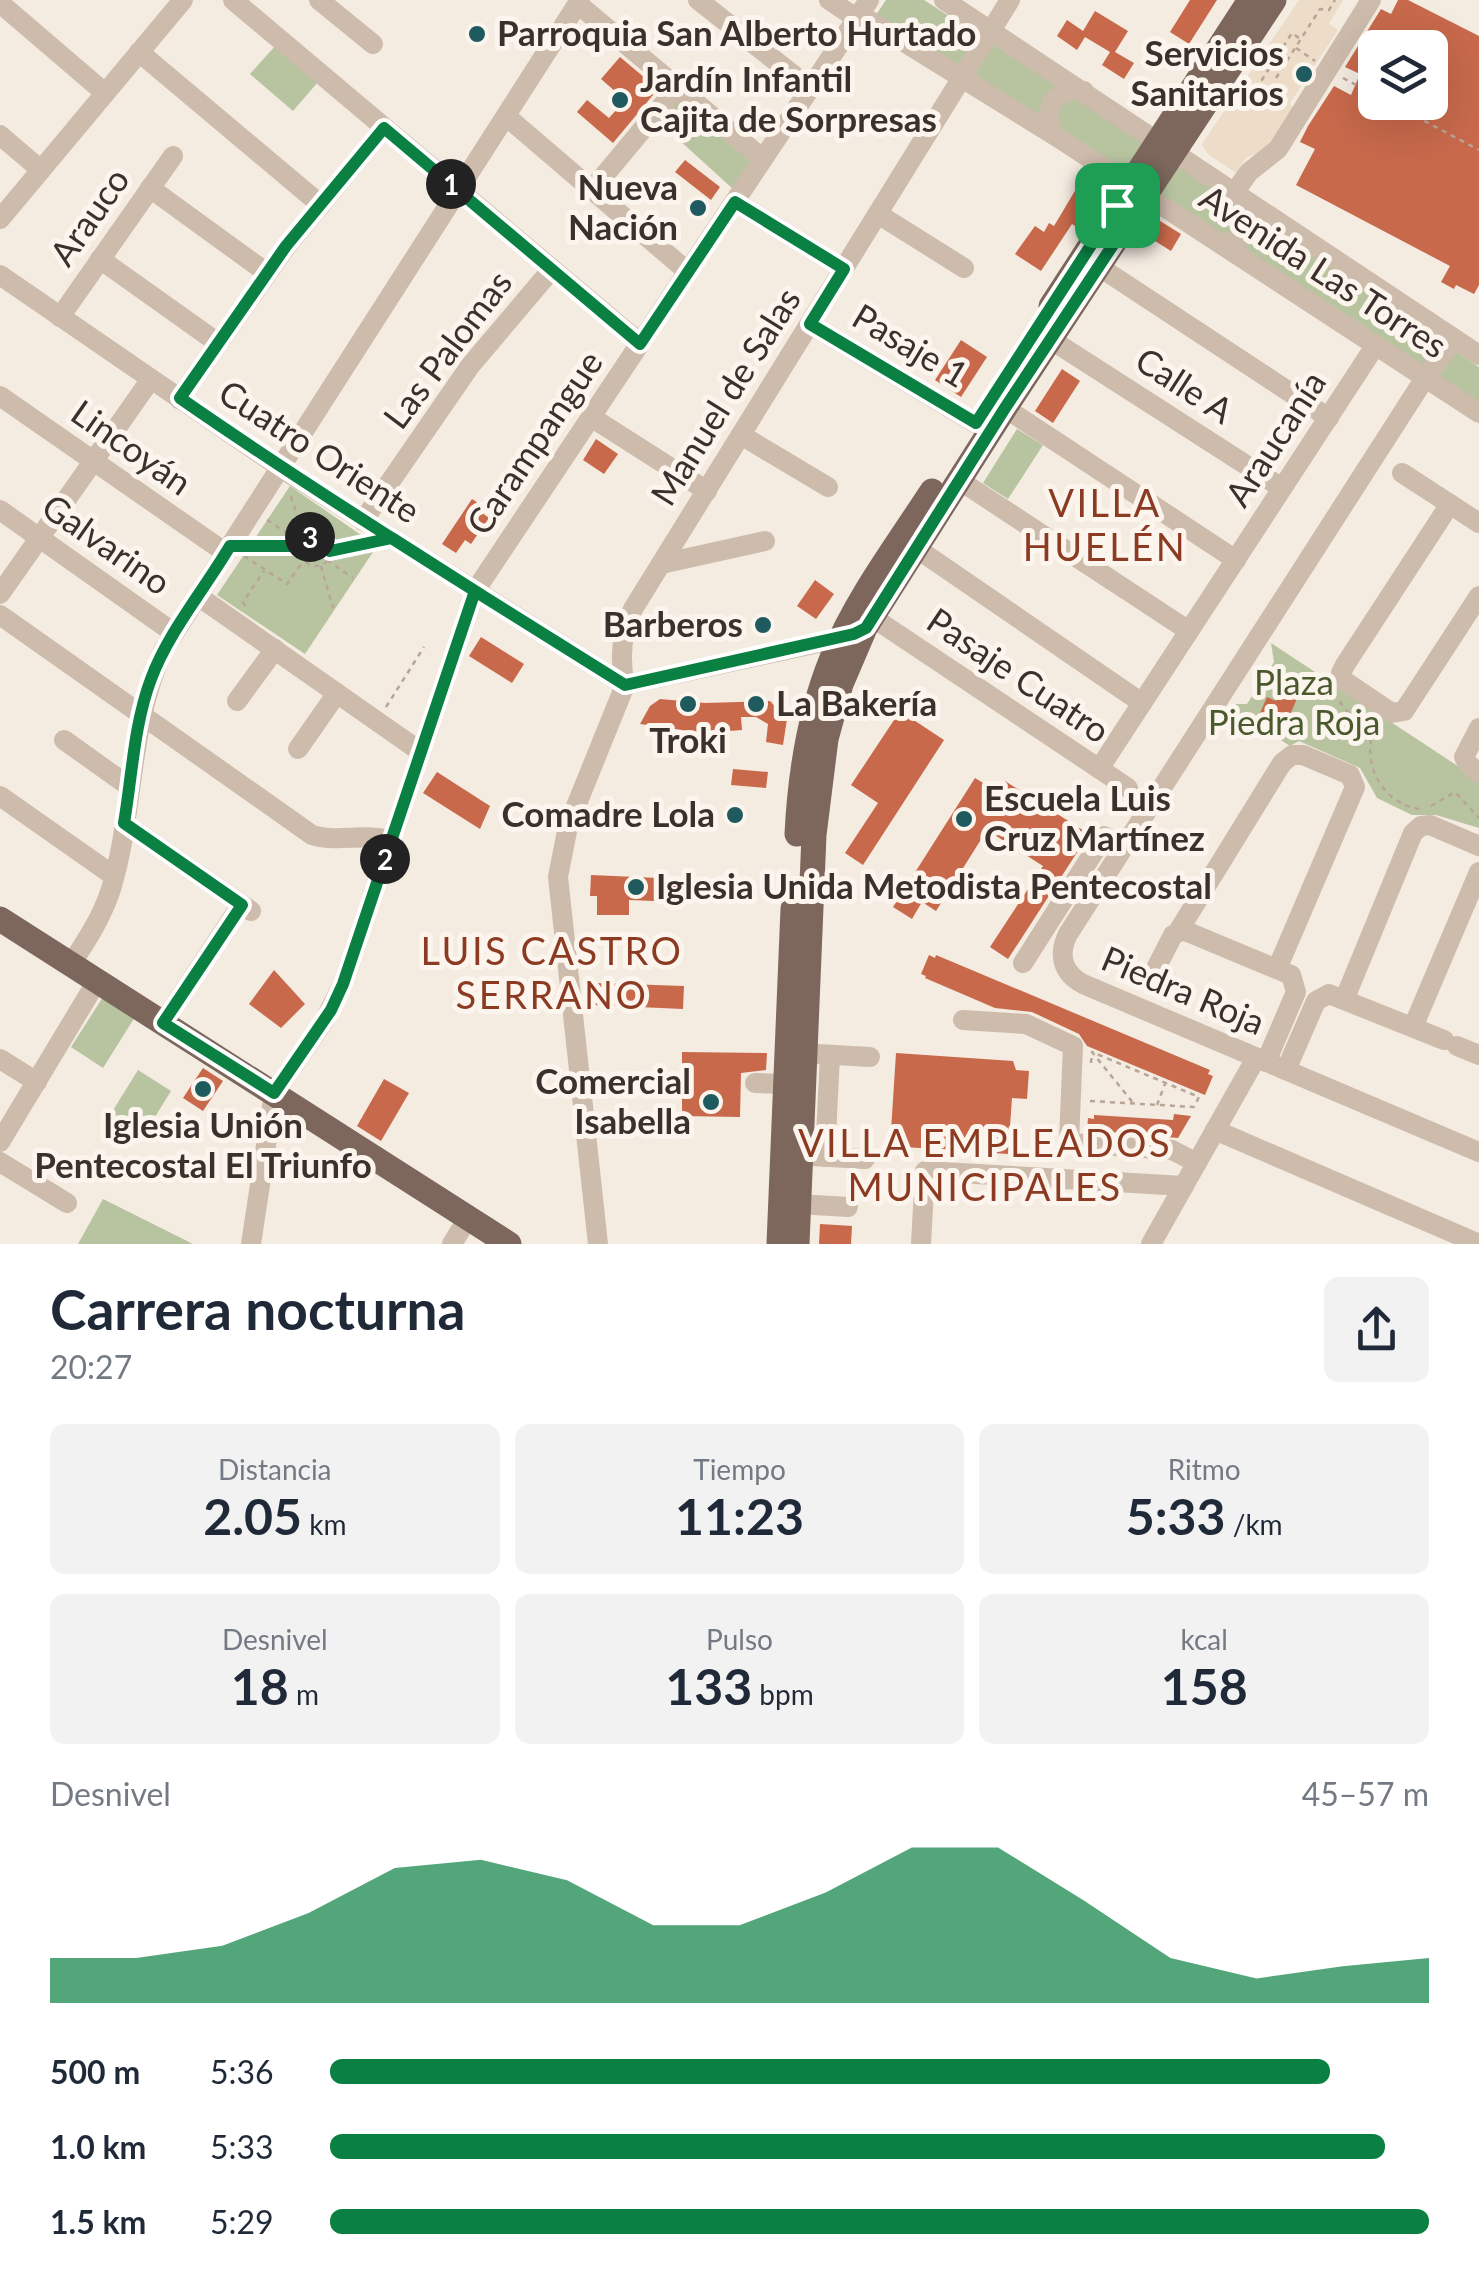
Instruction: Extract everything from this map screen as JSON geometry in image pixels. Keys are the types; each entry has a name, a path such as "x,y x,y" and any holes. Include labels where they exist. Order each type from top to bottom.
{"main road":[{"path":"778,1244 800,788 816,705 841,638 976,423 1138,190 1250,0"},
{"path":"1165,147 1274,0"},
{"path":"797,1244 798,1204 813,1156 819,775 841,684 869,623 1098,266 1138,190"},
{"path":"841,638 869,623"},
{"path":"1,924 71,964 509,1244"}],"street":[{"path":"233,0 640,344"},
{"path":"319,0 372,44"},
{"path":"698,0 810,88"},
{"name":"Avenida Las Torres","path":"828,0 861,11 1479,413"},
{"name":"Avenida Las Torres","path":"944,0 1479,355"},
{"name":"Manuel de Salas","path":"625,685 621,656 624,630 633,608 1010,0"},
{"path":"1222,244 1240,239 1248,229 1252,214 1241,198 1244,177 1278,149 1371,0"},
{"path":"0,2 105,93"},
{"path":"71,964 98,922 114,876 141,714 156,666 579,2 763,160"},
{"path":"0,220 139,52 171,4"},
{"name":"Carampangue","path":"250,1244 274,1093 337,998 475,591 861,11"},
{"path":"139,52 321,205"},
{"path":"592,190 678,88"},
{"path":"1054,135 1048,118 1053,100 1070,90 1084,90"},
{"path":"506,116 688,272"},
{"path":"180,398 267,273 384,128"},
{"path":"0,136 41,170"},
{"name":"Arauco","path":"60,316 172,156"},
{"path":"150,188 267,273"},
{"path":"735,202 844,269"},
{"path":"878,214 964,268"},
{"path":"100,259 218,343"},
{"path":"1098,266 1329,418"},
{"name":"Las Palomas","path":"364,520 456,384 552,269"},
{"name":"Cuatro Oriente","path":"0,275 282,470 625,685"},
{"name":"Pasaje 1","path":"810,324 976,423"},
{"name":"Calle A","path":"1050,339 1282,488"},
{"name":"Piedra Roja","path":"1455,339 1425,378 1123,848 1065,940 1062,953 1067,970 1083,984 1479,1152"},
{"name":"Araucanía","path":"1100,769 1375,346"},
{"path":"0,594 151,379"},
{"name":"Lincoyán","path":"0,396 228,550"},
{"path":"1005,408 1236,560"},
{"path":"591,417 707,490"},
{"path":"742,435 828,487"},
{"path":"1402,473 1479,523"},
{"path":"959,480 1190,631"},
{"path":"1450,504 1342,669 1342,680 1392,713 1404,711 1479,596"},
{"name":"Galvarino","path":"0,510 174,633"},
{"path":"661,564 765,541"},
{"path":"916,548 1142,704"},
{"path":"198,596 420,752"},
{"path":"0,615 312,835 325,839 362,835 391,840"},
{"name":"Pasaje Cuatro","path":"869,623 1128,788"},
{"path":"598,1244 558,877 568,826 625,685 841,638"},
{"path":"238,701 275,649"},
{"path":"298,749 337,693"},
{"path":"1479,728 1464,753 1468,764 1479,772"},
{"path":"64,740 130,786"},
{"path":"1149,982 1186,914 1285,760 1296,754 1350,775 1355,787 1276,969"},
{"path":"0,796 114,876"},
{"path":"124,823 246,908 163,1023"},
{"path":"1345,998 1413,833 1430,825 1479,846"},
{"path":"1023,963 1104,836 1123,848"},
{"path":"1413,1027 1479,872"},
{"path":"1180,930 1291,976 1296,992 1269,1063"},
{"path":"0,1142 97,981"},
{"path":"1151,1244 1216,1130 1316,1001 1329,994 1345,998 1479,1055"},
{"path":"963,1020 1026,1024 1073,1046 1069,1141 1072,1143 1172,1150 1197,1163"},
{"path":"817,1054 870,1057"},
{"path":"0,1059 37,1082"},
{"path":"756,1083 785,1084"},
{"path":"1216,1130 1479,1244"},
{"path":"813,1156 865,1159"},
{"path":"0,1162 68,1204"},
{"path":"921,1244 924,1171 1184,1186"},
{"path":"798,1204 848,1208"},
{"path":"452,1244 468,1218"}],"path":[{"path":"1276,78 1320,10 1329,10 1335,0"},
{"path":"1256,89 1292,33 1300,39"},
{"path":"1295,48 1358,86"},
{"path":"1423,120 1479,150"},
{"path":"1436,140 1441,130"},
{"path":"228,550 287,584 304,560 282,470"},
{"path":"228,550 303,544 319,536 340,506"},
{"path":"254,510 303,544"},
{"path":"304,560 321,565 327,560 327,542 319,536"},
{"path":"330,551 392,538"},
{"path":"327,560 354,578"},
{"path":"321,565 332,608"},
{"path":"237,622 246,611 243,602 265,570"},
{"path":"377,720 424,646"},
{"path":"1302,674 1331,690 1349,713 1351,723 1371,741 1369,759 1394,801 1425,810 1455,792 1479,818"},
{"path":"1090,1068 1092,1052"},
{"path":"1088,1101 1194,1107 1199,1097 1092,1052"},
{"path":"1092,1052 1134,1104"},
{"path":"1157,1105 1166,1083"}],"green space":[{"path":"886,0 924,0 1153,147 1479,367 1479,404 874,18"},
{"path":"276,45 318,82 293,111 250,74"},
{"path":"678,95 755,159 732,188 657,120"},
{"path":"1017,429 1043,445 1008,499 983,483"},
{"path":"290,486 377,546 305,654 217,595"},
{"name":"Plaza Piedra Roja","path":"1271,643 1479,780 1479,828 1436,815 1412,815 1377,798 1360,768 1299,741 1290,746 1263,728 1259,734 1229,713 1236,704 1247,704 1274,662"},
{"path":"103,997 135,1017 103,1068 71,1047"},
{"path":"138,1070 171,1091 140,1141 107,1120"},
{"path":"103,1199 193,1244 78,1244"}],"shaded area":[{"path":"1299,0 1343,0 1329,24 1338,30 1290,103 1293,110 1270,147 1246,158 1236,173 1208,154 1202,144"}],"building":[{"path":"1190,0 1217,0 1189,44 1170,32"},
{"path":"1398,0 1408,0 1479,36 1479,285 1474,294 1441,282 1450,266 1296,185 1315,149 1300,142 1334,86 1351,95 1358,79 1358,120 1448,120 1448,30 1368,30 1381,9 1391,14"},
{"path":"1095,11 1128,31 1115,52 1134,63 1124,79 1102,65 1110,52 1085,37 1077,50 1057,36 1067,20 1083,31"},
{"path":"1358,46 1358,73 1345,67"},
{"path":"620,57 658,89 613,143 577,112 587,100 609,118 625,100 601,79"},
{"path":"685,160 720,187 711,200 675,172"},
{"path":"1085,174 1099,182 1075,226 1072,224 1041,271 1015,254 1035,226 1044,232 1049,223 1054,226"},
{"path":"1152,216 1181,234 1171,251 1142,233"},
{"path":"961,340 987,357 961,397 935,380"},
{"path":"1062,369 1080,381 1053,423 1035,411"},
{"path":"596,439 618,454 604,474 583,460"},
{"path":"472,499 484,507 481,512 489,518 471,544 465,540 456,553 442,544"},
{"path":"815,580 834,594 816,619 797,606"},
{"path":"481,637 524,664 512,683 469,656"},
{"path":"1282,687 1299,694 1289,717 1274,711 1268,724 1257,720 1267,697 1276,701"},
{"path":"660,699 705,703 770,701 787,719 783,745 766,742 768,724 756,717 741,717 742,730 703,733 640,724 650,706"},
{"path":"900,711 944,740 863,865 845,853 878,803 851,785"},
{"path":"733,769 768,772 766,788 731,785"},
{"path":"437,772 490,806 480,829 423,793"},
{"path":"975,778 998,792 1005,781 1089,834 1008,959 990,947 1043,866 987,830 936,911 922,902 912,919 893,907"},
{"name":"Iglesia Unida Metodista Pentecostal","path":"591,875 681,879 680,902 629,900 629,915 597,915 597,896 590,896"},
{"path":"929,955 1210,1070 1208,1074 1213,1076 1205,1095 1087,1046 1079,1034 1032,1012 995,1008 925,978 921,974"},
{"path":"274,970 305,1004 281,1028 249,1004"},
{"path":"595,983 684,986 683,1009 594,1005"},
{"path":"682,1052 767,1053 766,1070 741,1073 740,1117 682,1116"},
{"path":"896,1053 1013,1061 1016,1070 1029,1071 1027,1099 1012,1098 1008,1154 890,1146"},
{"name":"Iglesia Unión Pentecostal El Triunfo","path":"203,1068 223,1081 203,1111 183,1098"},
{"path":"384,1079 409,1093 381,1141 357,1126"},
{"path":"1174,1114 1191,1116 1178,1138 1087,1130 1088,1118 1094,1119 1094,1115 1173,1120"},
{"path":"820,1224 852,1226 851,1244 819,1244"}],"place":[{"name":"Parroquia San Alberto Hurtado","path":"477,34"},
{"name":"Servicios Sanitarios","path":"1304,74"},
{"name":"Jardín Infantil Cajita de Sorpresas","path":"620,100"},
{"name":"Nueva Nación","path":"698,208"},
{"name":"Barberos","path":"763,625"},
{"name":"Troki","path":"688,704"},
{"name":"La Bakería","path":"756,704"},
{"name":"Comadre Lola","path":"735,815"},
{"name":"Escuela Luis Cruz Martínez","path":"964,819"},
{"name":"Iglesia Unida Metodista Pentecostal","path":"636,887"},
{"name":"Iglesia Unión Pentecostal El Triunfo","path":"203,1089"},
{"name":"Comercial Isabella","path":"711,1102"}],"district":[{"name":"VILLA HUELÉN","path":"1105,526"},
{"name":"LUIS CASTRO SERRANO","path":"552,974"},
{"name":"VILLA EMPLEADOS MUNICIPALES","path":"985,1166"}],"route":[{"path":"1117,205 976,423 810,324 844,269 735,202 640,344 384,128 286,246 180,398 284,470 364,520 392,538 475,591 343,984 331,1010 274,1093 163,1023 242,905 124,823 141,714 150,682 164,649 230,546 302,546 315,536 324,538 330,551 392,538 625,685 854,634 866,628 1146,195 1130,184 1117,205"}]}
